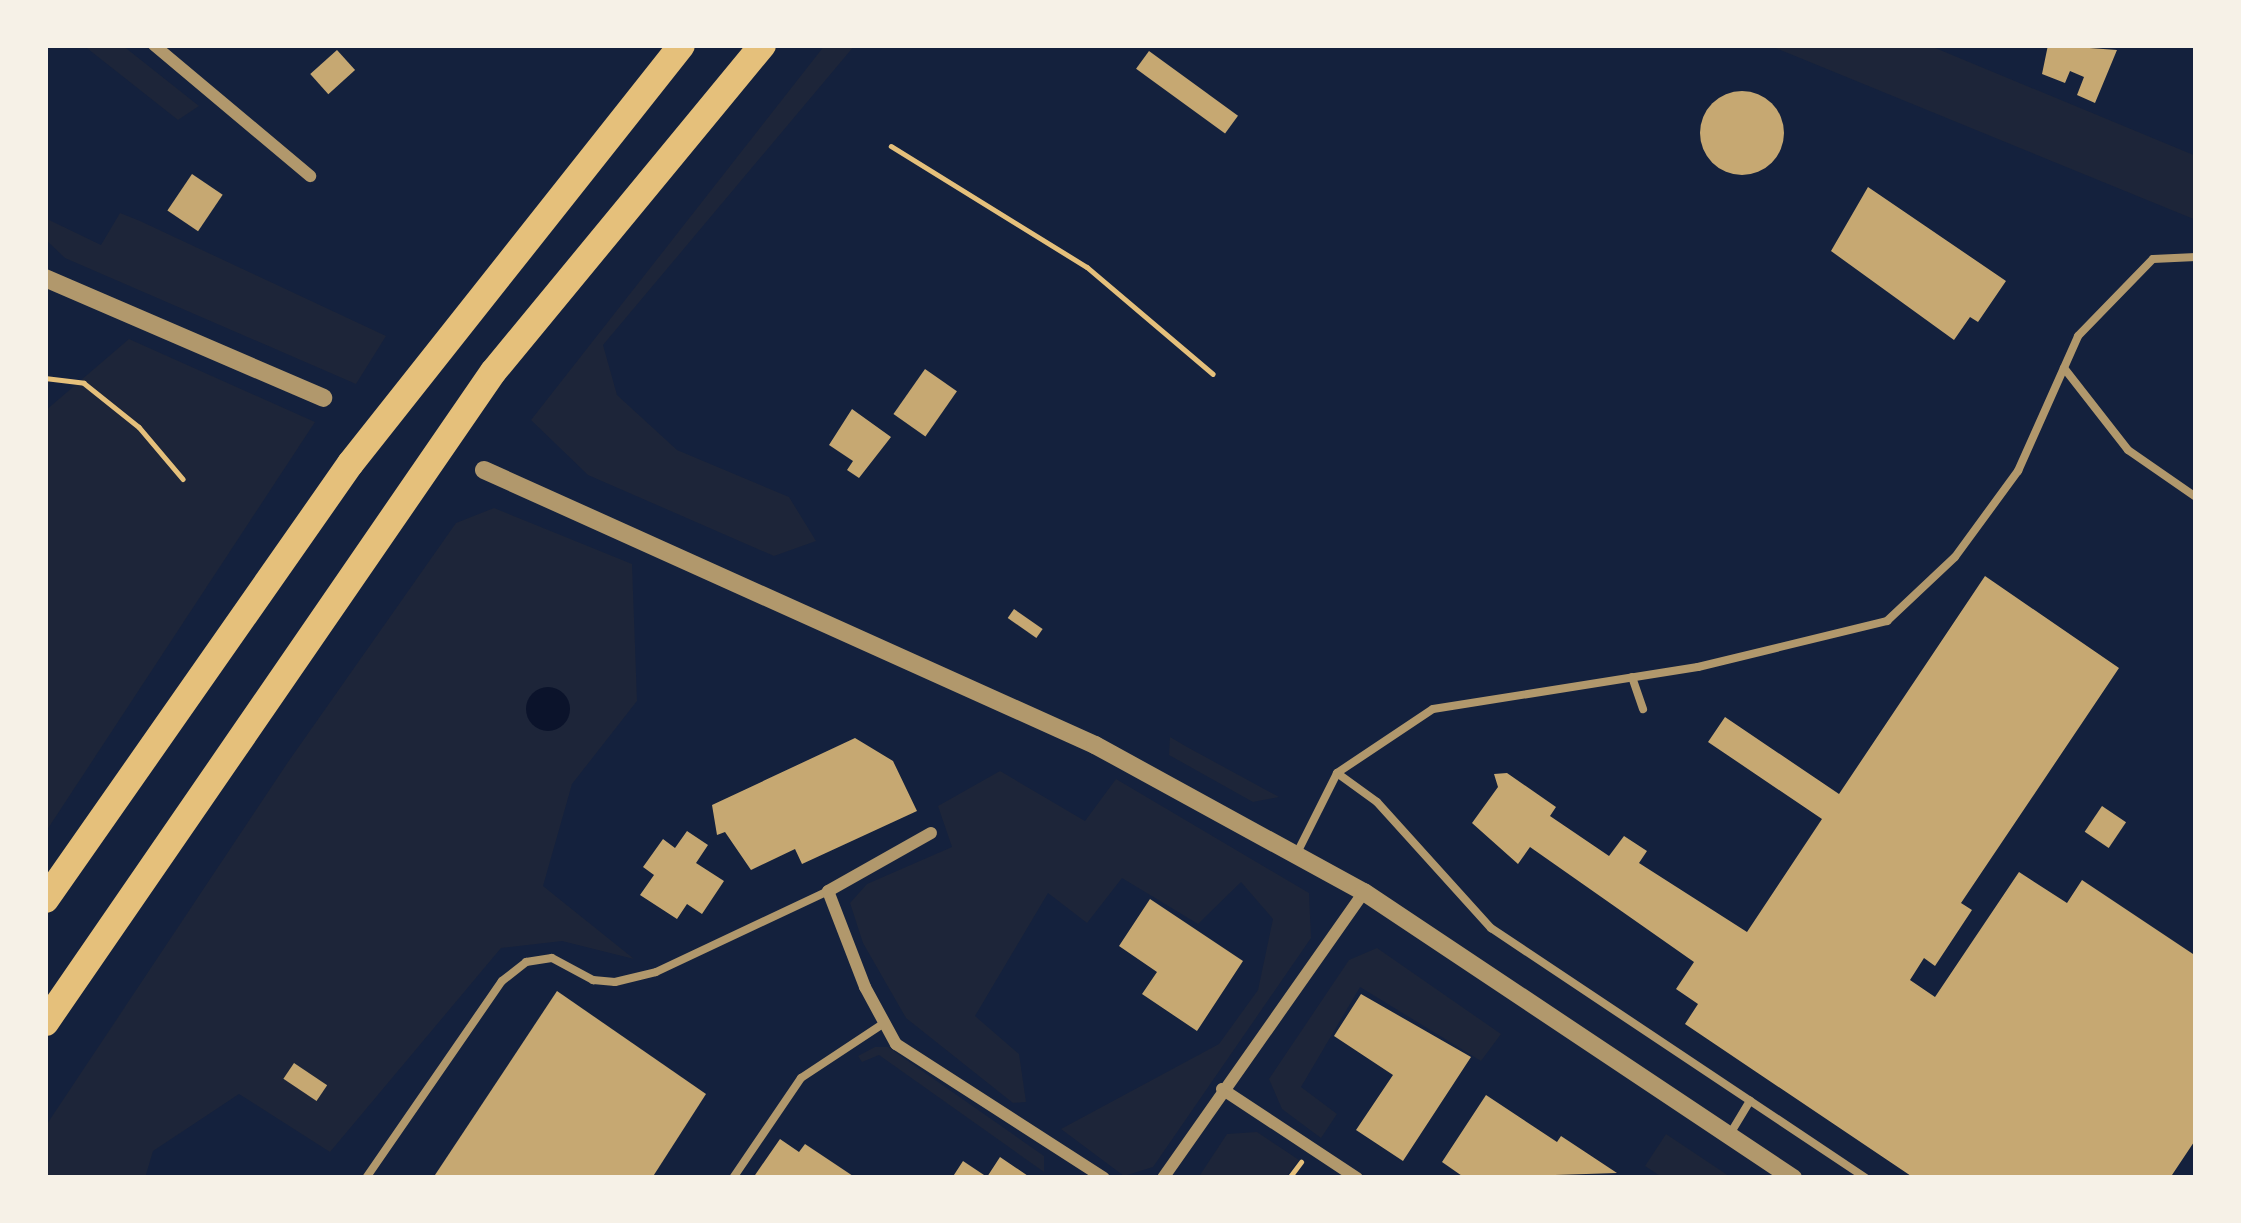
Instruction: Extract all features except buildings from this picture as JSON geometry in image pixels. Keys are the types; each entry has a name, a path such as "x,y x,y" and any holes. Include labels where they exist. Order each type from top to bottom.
{"highway":[{"path":"45,899 350,463 681,45"},
{"path":"45,1022 494,370 762,45"}],"street":[{"path":"154,45 310,176"},
{"path":"45,278 323,398"},
{"path":"484,470 1095,745 1364,892 1793,1178"},
{"path":"931,833 828,891 885,1023 896,1043 1104,1178"},
{"path":"1163,1178 1364,892"},
{"path":"1222,1089 1357,1178"}],"lane":[{"path":"1296,854 1336,773 1433,709 1632,677 1887,620 1954,557 2018,471 2078,336 2153,259 2196,257"},
{"path":"2064,368 2128,450 2196,497"},
{"path":"1632,677 1643,710"},
{"path":"1336,773 1377,802 1491,928 1866,1178"},
{"path":"366,1178 502,981 526,962 552,958 592,980 615,982 656,972 828,891"},
{"path":"733,1178 802,1078 885,1023"},
{"path":"1729,1135 1750,1101"}],"path":[{"path":"891,146 1087,267 1213,374"},
{"path":"45,378 84,383 139,427 183,479"}],"shaded area":[{"path":"83,45 122,45 199,106 178,120"},
{"path":"825,45 855,45 603,345 617,395 677,450 789,497 816,541 774,556 588,475 531,420"},
{"path":"1768,45 1928,45 2196,156 2196,220"},
{"path":"120,213 386,336 356,384 65,258 45,239 45,218 101,245"},
{"path":"129,339 315,422 45,833 45,411"},
{"path":"494,508 632,564 637,701 572,784 543,886 634,959 562,941 501,948 330,1152 239,1094 153,1151 145,1178 45,1178 45,1127 288,762 456,523"},
{"path":"548,687 563,694 570,709 563,724 548,731 533,724 526,709 533,694"},
{"path":"1170,737 1279,797 1253,802 1169,755"},
{"path":"1000,771 1085,821 1116,779 1309,893 1311,938 1153,1167 1124,1176 1061,1129 1219,1044 1258,990 1273,919 1241,882 1198,924 1122,878 1087,923 1048,893 975,1016 1019,1054 1026,1102 1013,1103 906,1018 863,943 850,903 867,884 952,847 938,806"},
{"path":"1377,948 1501,1034 1481,1061 1360,987 1301,1087 1337,1114 1321,1138 1282,1109 1269,1079 1349,960"},
{"path":"875,1047 888,1047 1044,1156 1044,1172 879,1055 862,1062 858,1056"},
{"path":"1257,1132 1299,1160 1285,1178 1198,1178 1227,1134"},
{"path":"1666,1134 1732,1178 1663,1178 1645,1166"}]}
